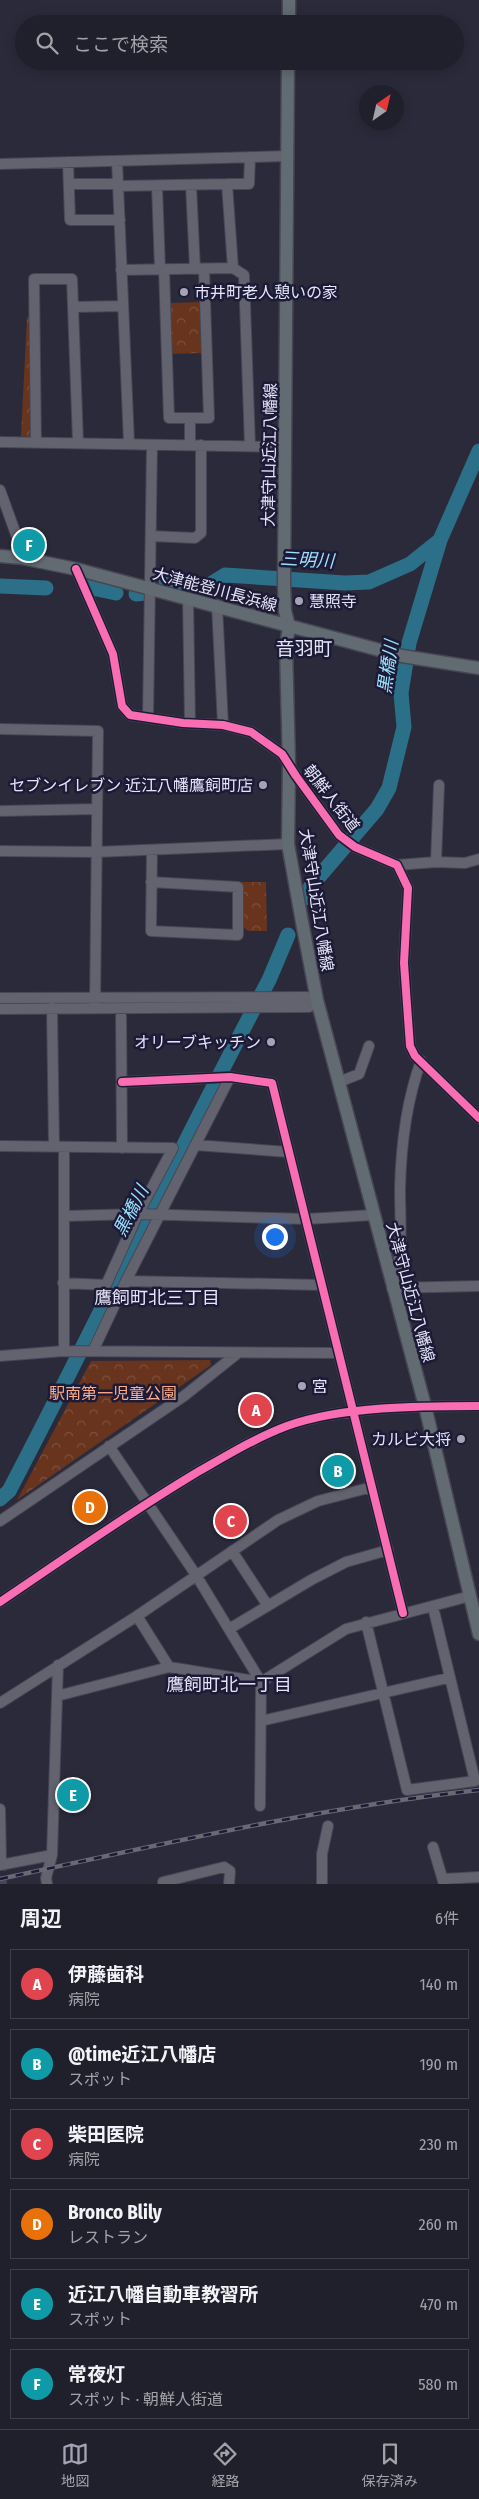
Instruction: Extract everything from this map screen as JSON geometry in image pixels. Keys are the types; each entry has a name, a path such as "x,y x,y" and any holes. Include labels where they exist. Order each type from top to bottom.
{"main road":[{"path":"289,0 289,15"},
{"name":"大津守山近江八幡線","path":"288,70 284,577 285,611 289,626 286,646 289,764 288,844 317,1000 392,1288 425,1406 479,1634"},
{"name":"大津能登川長浜線","path":"0,556 22,558 150,588 402,656 479,668"}],"street":[{"path":"0,164 288,156"},
{"path":"69,184 158,186 248,184 250,157"},
{"path":"117,160 129,443"},
{"path":"68,162 70,220 120,220"},
{"path":"158,186 170,418 209,418 200,269 191,184"},
{"path":"227,184 233,268"},
{"path":"121,270 233,268 244,275 250,446"},
{"path":"36,443 34,278 72,278 78,442"},
{"path":"73,307 122,306"},
{"path":"190,418 190,444"},
{"path":"0,442 286,447"},
{"path":"148,718 152,444"},
{"path":"151,536 195,538 201,534 202,446"},
{"path":"0,490 22,551 22,558"},
{"name":"朝鮮人街道","path":"76,570 113,654 122,706 130,715 222,725 251,732 275,747 340,835 355,847 397,865"},
{"path":"188,598 190,723"},
{"path":"217,605 222,725"},
{"path":"0,729 98,732 95,1003"},
{"path":"436,862 439,785"},
{"path":"0,811 97,809"},
{"path":"0,851 96,852 288,844"},
{"path":"151,882 238,887 238,935 151,931 151,882 152,850"},
{"path":"479,859 465,863 436,862 397,865 408,888 404,963 410,1046 421,1061 479,1118"},
{"path":"0,1008 52,1008 95,1003 121,1008 243,1002 272,997 306,997 317,1000"},
{"path":"0,998 95,1003 243,1002 267,1007 309,1007 317,1000"},
{"path":"52,1008 59,1147 65,1216 63,1283 64,1351"},
{"path":"121,1008 122,1148"},
{"path":"338,1082 359,1074 369,1046"},
{"path":"421,1061 409,1099 400,1170 399,1272 392,1288 479,1286"},
{"path":"122,1082 230,1077 272,1082 307,1219 352,1413 403,1613"},
{"path":"92,1351 230,1077"},
{"path":"195,1145 289,1152"},
{"path":"0,1146 173,1148 138,1214 106,1285 63,1283"},
{"path":"65,1216 138,1214 307,1219 373,1215"},
{"path":"126,1281 322,1286"},
{"path":"0,1356 64,1351 338,1353"},
{"path":"0,1521 184,1396 238,1353"},
{"path":"0,1612 0,1601 146,1502 239,1448 288,1426 352,1413 425,1406 479,1406"},
{"path":"110,1446 196,1575 261,1682 260,1806"},
{"path":"0,1703 137,1616 278,1520 318,1501 372,1488"},
{"path":"229,1629 346,1562 388,1550"},
{"path":"232,1551 268,1606"},
{"path":"57,1696 168,1667 261,1682 346,1629 366,1622 433,1607 470,1596"},
{"path":"366,1622 407,1790 475,1781 448,1678 433,1607"},
{"path":"137,1616 168,1667"},
{"path":"47,1884 46,1878 52,1855 58,1665"},
{"path":"261,1721 448,1678"},
{"path":"0,1809 1,1863 52,1855"},
{"path":"322,1884 322,1854 328,1826"},
{"path":"433,1847 443,1882 479,1877"},
{"path":"163,1884 164,1882 224,1867 230,1871 229,1884"}],"green space":[{"path":"201,302 202,353 171,354 169,303"},
{"path":"27,317 30,317 33,434 30,437 21,436"},
{"path":"242,882 266,882 267,931 248,931 242,926"},
{"name":"駅南第一児童公園","path":"210,1360 211,1365 17,1500 91,1361"}],"waterway":[{"name":"黒橋川","path":"305,898 311,886 377,809 389,788 404,727 401,693 409,643 440,540 479,451"},
{"name":"三明川","path":"166,581 201,590 225,575 345,583 369,582 410,564 440,540"},
{"name":"三明川","path":"0,586 46,588"},
{"name":"三明川","path":"87,587 116,593"},
{"name":"三明川","path":"136,594 145,593"},
{"name":"黒橋川","path":"0,1499 9,1491 42,1427 269,980 288,935"}],"tunnel":[{"path":"1,1861 2,1884"}],"railway":[{"path":"0,1879 298,1817 479,1790"}],"cycle path":[{"path":"76,569 113,654 122,706 130,715 183,723 223,725 251,732 282,754 339,835 355,847 397,865 408,888 404,963 410,1046 415,1056 479,1118"},
{"path":"122,1082 230,1077 272,1083 403,1613"},
{"path":"0,1602 171,1488 241,1448 287,1426 332,1414 382,1408 479,1406"}],"place":[{"name":"市井町老人憩いの家","path":"184,292"},
{"name":"常夜灯","path":"29,545"},
{"name":"慧照寺","path":"299,601"},
{"name":"セブンイレブン 近江八幡鷹飼町店","path":"263,785"},
{"name":"オリーブキッチン","path":"271,1042"},
{"name":"宮","path":"302,1386"},
{"name":"伊藤歯科","path":"256,1410"},
{"name":"カルビ大将","path":"461,1439"},
{"name":"@time近江八幡店","path":"338,1471"},
{"name":"Bronco Blily","path":"90,1507"},
{"name":"柴田医院","path":"231,1521"},
{"name":"近江八幡自動車教習所","path":"73,1795"}],"district":[{"name":"音羽町","path":"304,648"},
{"name":"鷹飼町北三丁目","path":"157,1298"},
{"name":"鷹飼町北一丁目","path":"229,1685"}]}
